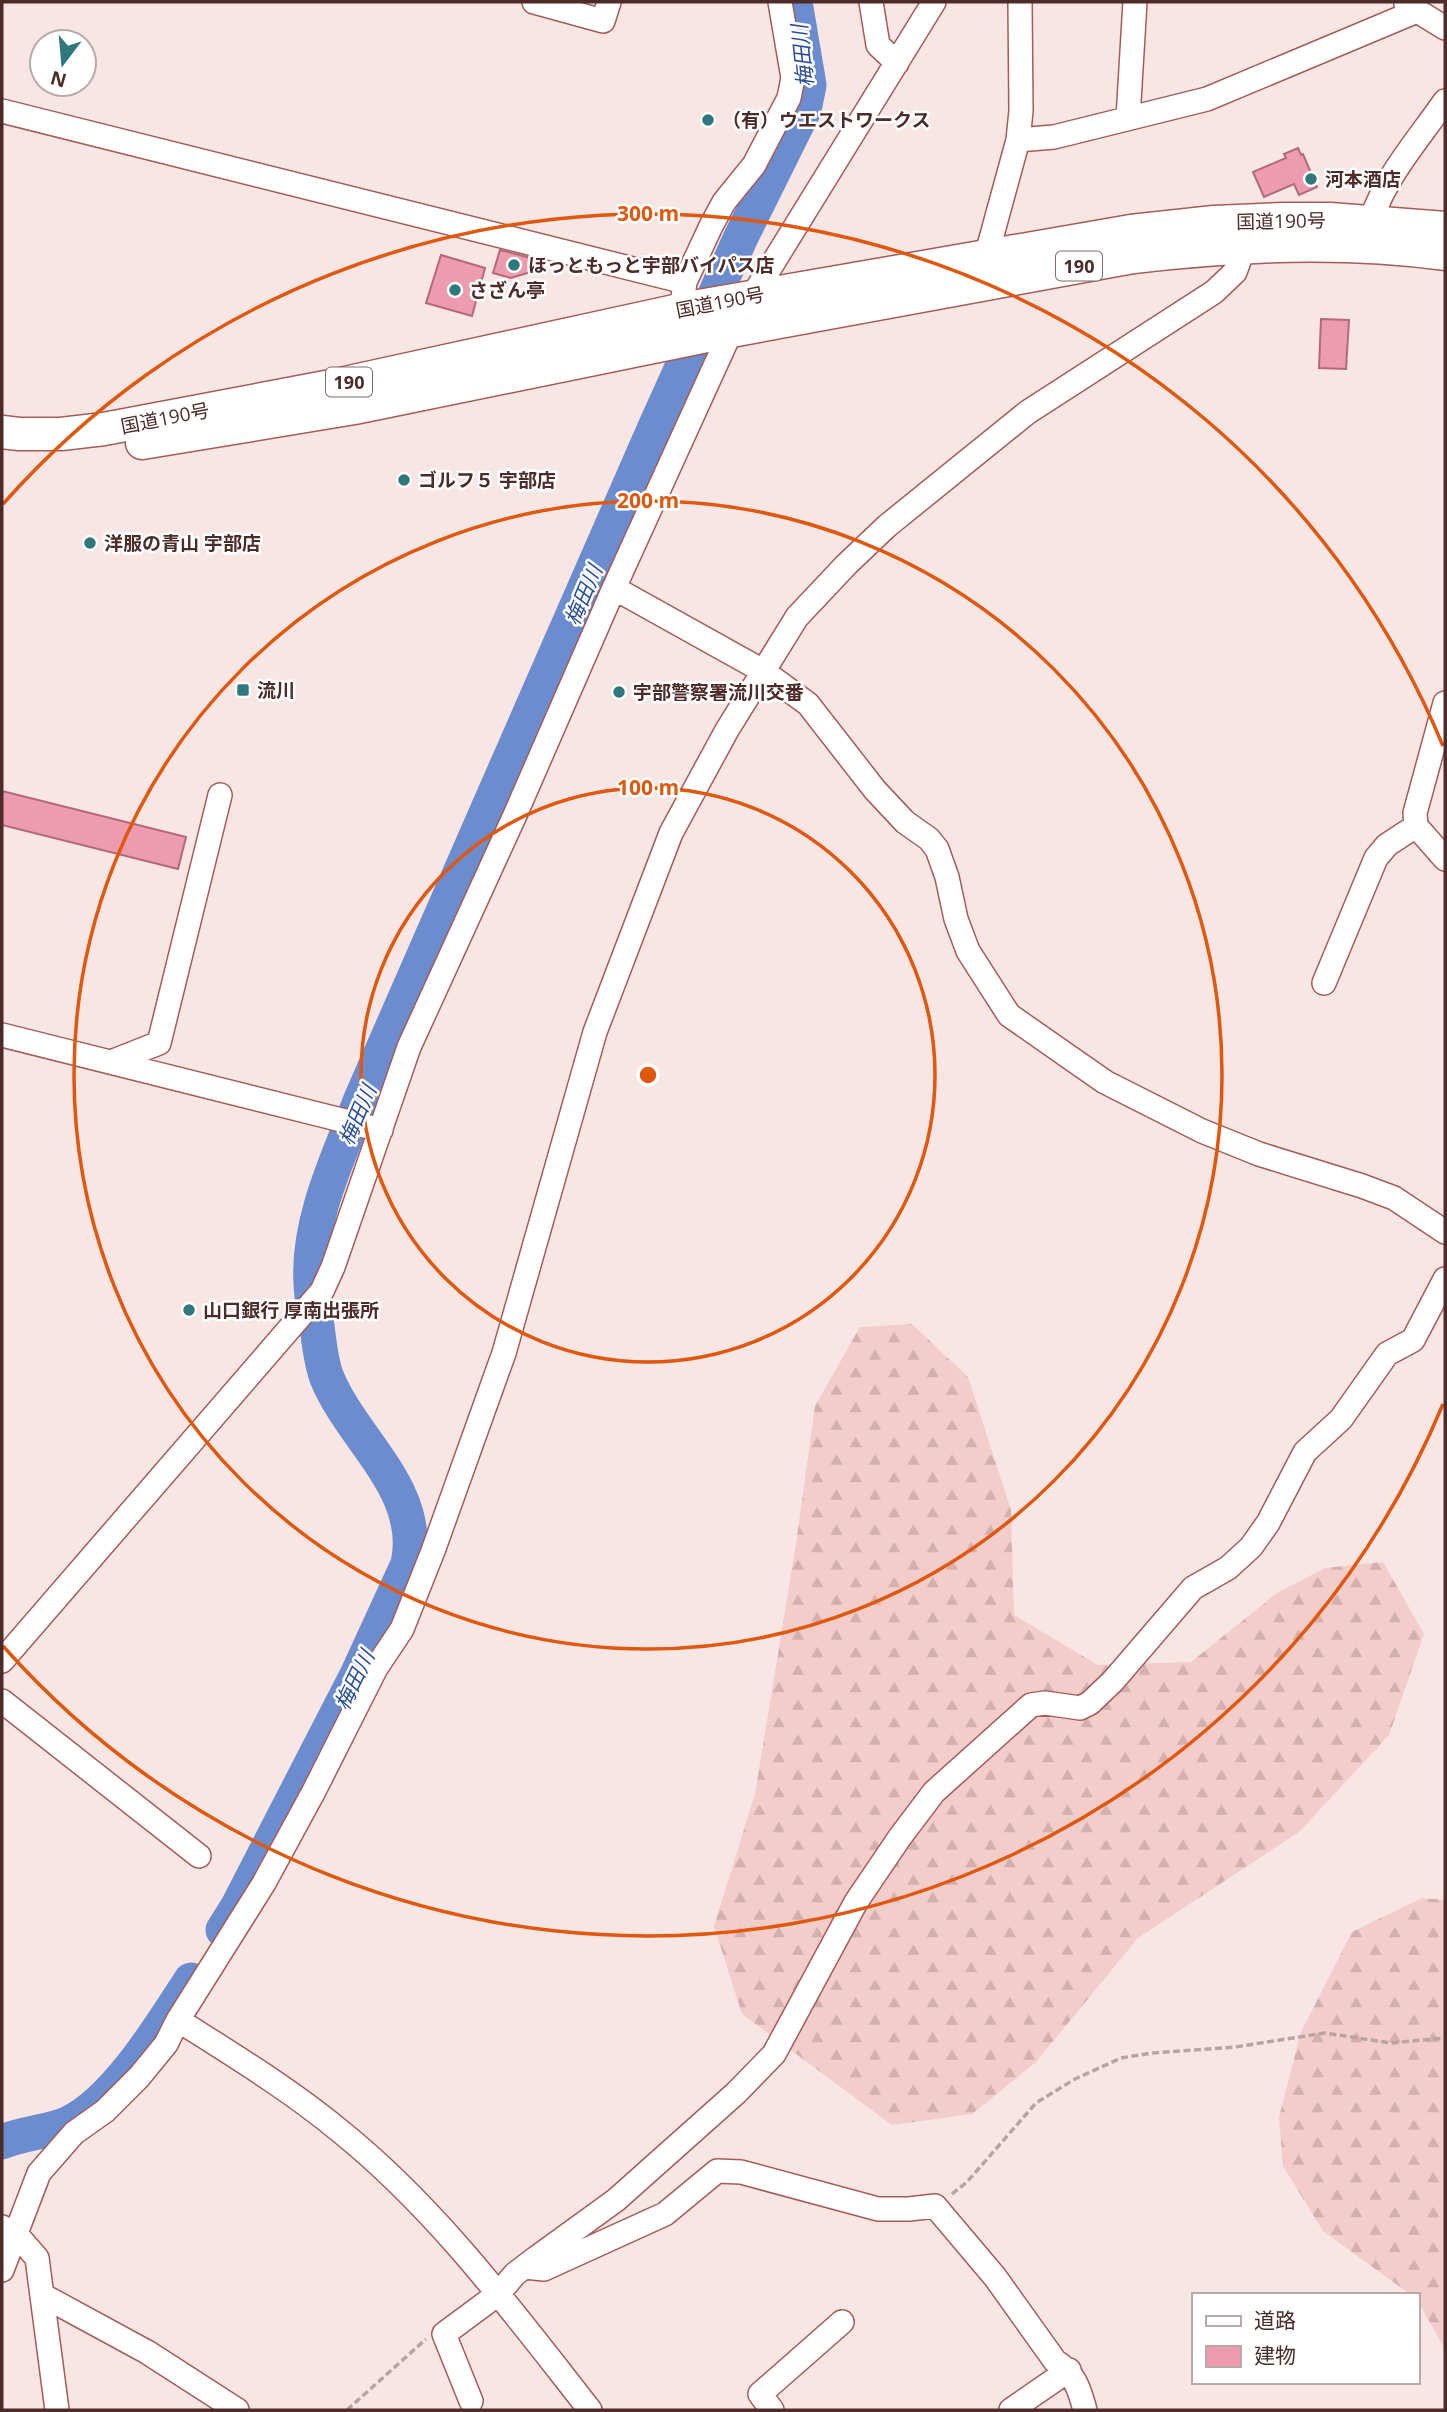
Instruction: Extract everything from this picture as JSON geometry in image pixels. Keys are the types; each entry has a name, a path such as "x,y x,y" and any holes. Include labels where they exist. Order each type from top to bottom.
{"highway":[{"name":"国道190号","path":"2,432 61,434 104,429 331,386 686,299 742,298 1131,231 1214,222 1283,219 1367,234 1445,254"},
{"name":"国道190号","path":"2,451 62,452 151,443 354,408 724,332 1133,257 1301,244 1367,234 1445,228"}],"street":[{"path":"534,2 603,22 609,2"},
{"path":"680,341 686,299 724,202 754,165 789,98 793,78 780,2"},
{"path":"871,2 878,45 897,63"},
{"path":"2,1661 322,1291 334,1267 410,1047 614,588 724,332 742,298 897,63 934,2"},
{"path":"986,257 1018,140 1021,111 1020,2"},
{"path":"1128,118 1135,2"},
{"path":"1018,140 1054,137 1207,99 1409,6 1445,28"},
{"path":"1367,234 1388,182 1445,101"},
{"path":"2,111 686,299"},
{"path":"2,2270 9,2231 39,2174 74,2133 105,2110 139,2077 166,2044 178,2020 264,1883 376,1668 402,1629 504,1353 595,1032 671,833 727,730 763,671 797,617 887,526 1028,412 1214,292 1235,272 1244,247"},
{"path":"614,588 763,671 808,704 875,790 905,822 929,839 937,849 947,877 956,919 968,951 1009,1015 1105,1082 1202,1132 1259,1154 1394,1198 1445,1232"},
{"path":"1445,703 1415,813 1416,826 1445,859"},
{"path":"111,1062 159,1043 220,795"},
{"path":"1324,983 1376,858 1387,845 1416,826"},
{"path":"2,1035 381,1130"},
{"path":"471,2401 444,2334 498,2294 515,2274 616,2200 736,2093 774,2054 856,1902 934,1792 1031,1705 1045,1703 1080,1708 1090,1703 1113,1681 1193,1588 1228,1568 1251,1547 1268,1523 1305,1452 1341,1419 1387,1354 1413,1340 1445,1279"},
{"path":"2,1701 199,1856"},
{"path":"178,2020 268,2078 340,2131 406,2190 498,2294 590,2410"},
{"path":"525,2267 544,2269 665,2214 718,2171 741,2172 878,2209 935,2206 995,2277 1055,2361 1069,2370 1085,2410"},
{"path":"9,2231 37,2258 57,2410"},
{"path":"42,2295 147,2352 237,2410"},
{"path":"772,2410 760,2394 842,2322"},
{"path":"1011,2410 1069,2370"}],"path":[{"path":"935,2206 967,2182 1036,2103 1075,2079 1121,2058 1235,2047 1325,2033 1391,2043 1445,2038"},
{"path":"347,2410 431,2335 444,2334"}],"green space":[{"path":"912,1324 968,1377 1011,1510 1014,1615 1098,1665 1191,1662 1277,1593 1325,1568 1383,1562 1424,1634 1389,1735 1299,1832 1138,1938 1036,2062 972,2114 892,2125 742,2014 714,1926 755,1794 796,1544 815,1406 860,1327"},
{"path":"1422,1898 1445,1900 1445,2349 1419,2304 1419,2293 1408,2293 1323,2231 1283,2166 1279,2117 1301,2032 1352,1932"}],"building":[{"path":"1298,148 1317,187 1299,195 1294,184 1264,197 1253,172 1286,158 1284,154"},
{"name":"ほっともっと宇部バイパス店","path":"500,250 535,259 531,272 511,278 493,273"},
{"name":"さざん亭","path":"441,255 485,268 472,316 426,303"},
{"path":"1321,319 1349,320 1346,369 1319,368"},
{"path":"2,791 186,837 178,869 2,825"}],"waterway":[{"name":"梅田川","path":"223,1930 238,1906 357,1675 408,1564 410,1537 406,1513 396,1489 339,1401 323,1366 312,1299 311,1260 326,1189 361,1099 656,425 741,237 804,110 809,85 795,2"},
{"name":"梅田川","path":"2,2142 69,2123 87,2112 137,2059 191,1980"}],"place":[{"name":"（有）ウエストワークス","path":"708,120"},
{"name":"河本酒店","path":"1311,179"},
{"name":"ほっともっと宇部バイパス店","path":"514,265"},
{"name":"さざん亭","path":"455,290"},
{"name":"ゴルフ５ 宇部店","path":"404,480"},
{"name":"洋服の青山 宇部店","path":"90,543"},
{"name":"流川","path":"243,690"},
{"name":"宇部警察署流川交番","path":"619,692"},
{"name":"山口銀行 厚南出張所","path":"189,1310"}]}
